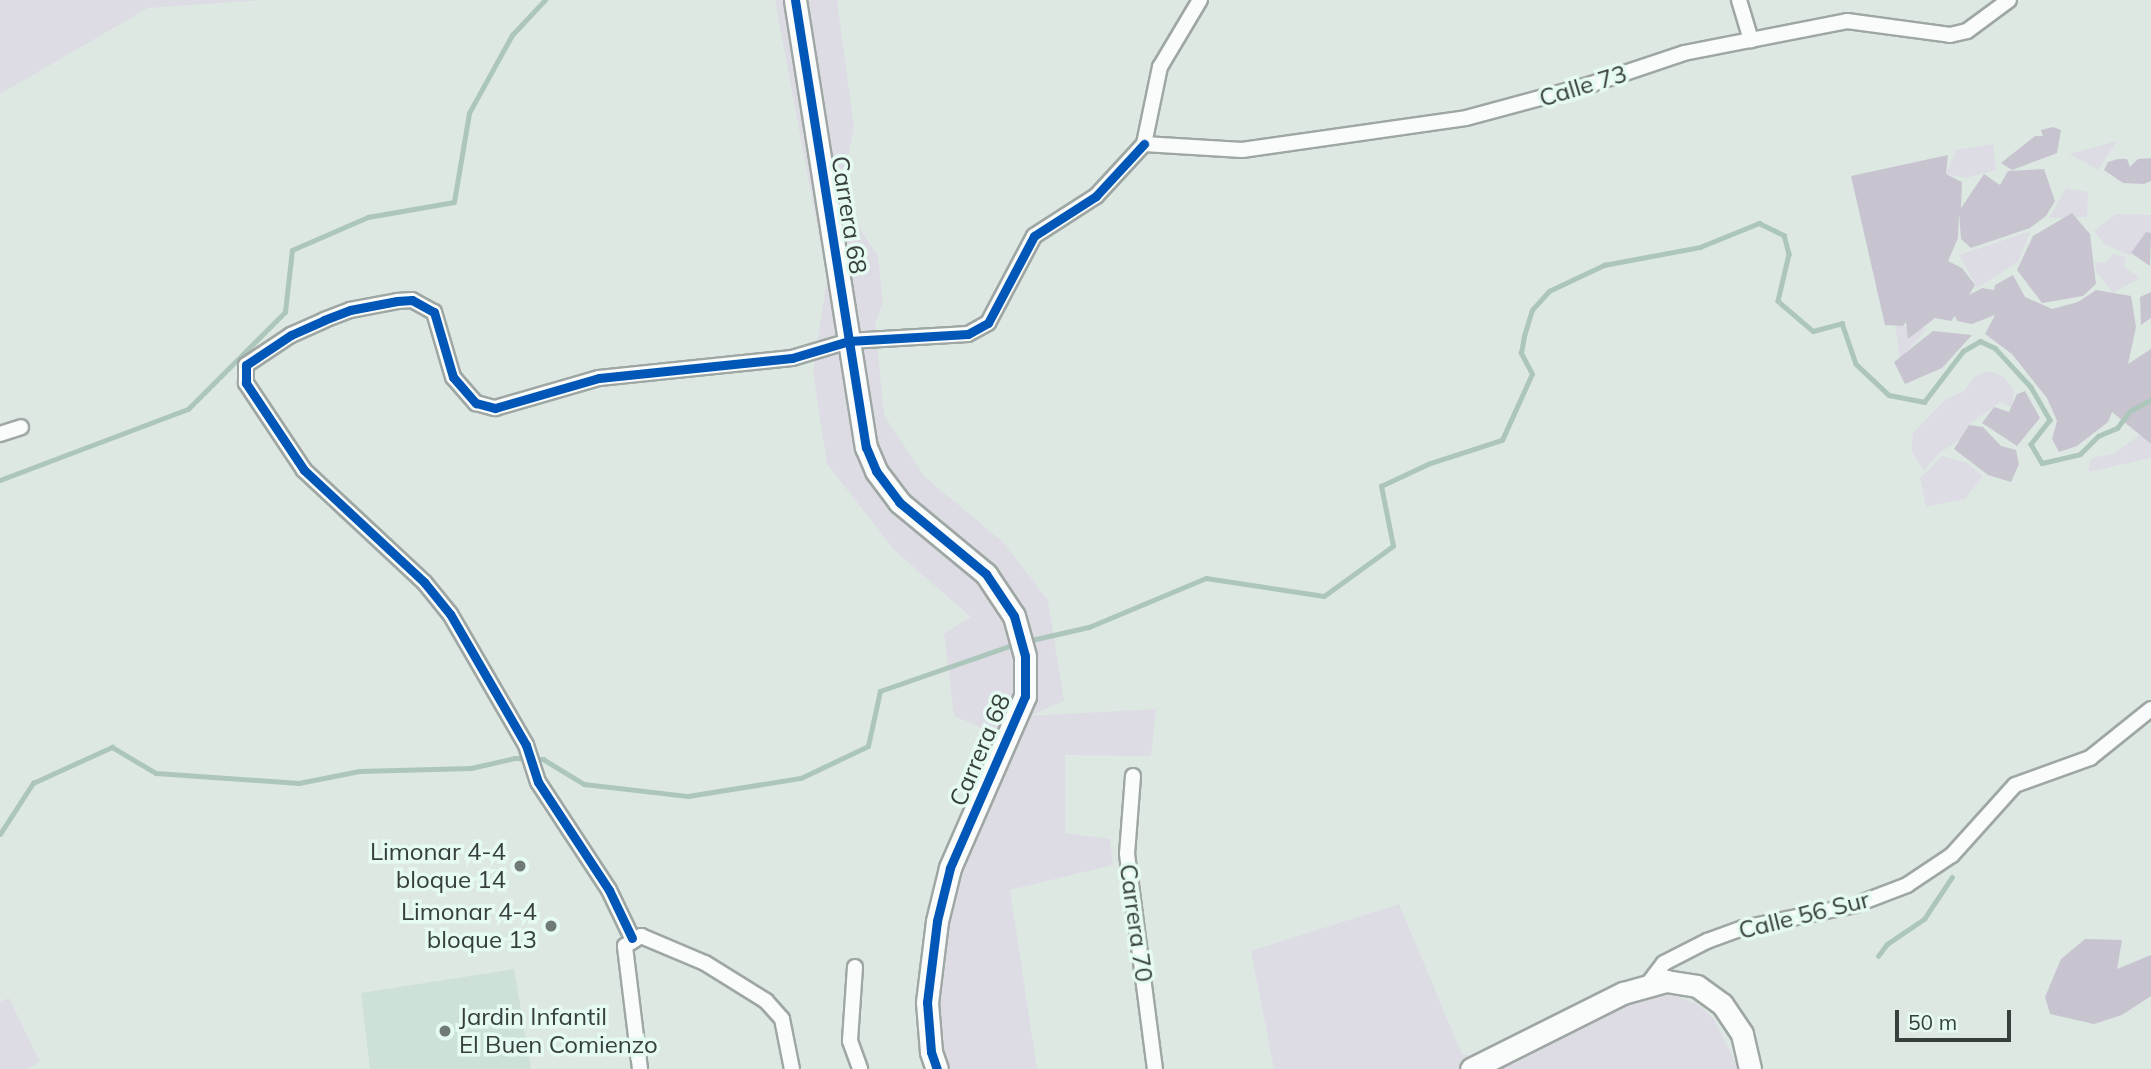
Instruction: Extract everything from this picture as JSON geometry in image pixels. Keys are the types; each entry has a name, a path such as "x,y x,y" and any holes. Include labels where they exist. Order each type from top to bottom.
{"street":[{"name":"Carrera 68","path":"795,0 862,435 876,471 899,502 964,552 1004,598 1021,635 1025,696 950,868 937,921 928,1002 931,1052 937,1069"},
{"path":"632,938 609,890 532,768 526,745 450,614 424,582 304,470 246,383 246,365 291,335 324,320 350,310 412,300 434,312 453,377 477,403 495,408 599,378 792,358 849,341 980,331 1034,236 1096,196 1144,144 1160,67 1199,0"},
{"path":"1739,0 1751,40"},
{"name":"Calle 73","path":"1144,144 1242,150 1466,118 1592,84 1684,53 1847,21 1950,35 1967,31 2009,0"},
{"path":"0,435 21,427"},
{"name":"Calle 56 Sur","path":"1471,1069 1648,984 1664,963 1707,941 1743,928 1856,905 1907,885 1952,855 2015,785 2090,758 2151,709"},
{"name":"Carrera 70","path":"1133,776 1127,854 1155,1069"},
{"path":"640,1069 627,985 625,946 632,938 641,936 705,963 766,1001 782,1019 789,1066"},
{"path":"855,967 850,1041 860,1069"},
{"path":"1648,984 1681,982 1710,993 1734,1017 1750,1069"}],"shaded area":[{"path":"0,0 264,0 148,8 0,94"},
{"path":"775,0 837,0 854,127 848,157 857,225 878,256 883,303 875,324 884,415 925,477 1003,542 1048,600 1064,701 1029,716 1156,709 1151,756 1065,755 1065,833 1110,839 1113,865 1010,890 1037,1069 937,1069 936,1003 957,879 1020,719 989,731 954,716 944,634 971,617 895,551 827,464 813,372 827,279"},
{"path":"2053,127 2061,130 2057,153 2012,170 2001,163 2035,136 2043,136 2041,130"},
{"path":"2117,141 2098,170 2069,154"},
{"path":"1993,144 1996,170 1966,178 1946,174 1956,150"},
{"path":"1948,155 1946,174 1962,182 1961,208 1984,174 2000,185 2008,171 2044,169 2055,201 2046,216 2030,228 1971,248 1961,239 1959,213 1958,238 1948,261 1962,268 1975,285 1969,295 1982,288 1994,290 1995,285 2013,275 2025,297 2052,309 2078,302 2096,290 2131,296 2136,327 2128,364 2151,349 2151,444 2112,412 2108,422 2077,446 2059,452 2052,439 2057,421 2047,398 2012,354 1985,334 1995,315 1972,324 1957,321 1955,316 1951,321 1935,318 1908,339 1906,322 1903,326 1885,325 1851,176"},
{"path":"2151,158 2151,181 2144,184 2123,183 2104,170 2108,162 2118,159 2127,159 2130,167 2138,159"},
{"path":"2066,188 2088,192 2087,217 2049,218"},
{"path":"2072,213 2090,234 2096,284 2083,296 2042,303 2017,270 2033,236"},
{"path":"2116,214 2151,215 2151,235 2129,255 2104,244 2094,231"},
{"path":"2031,231 2018,262 1977,288 1959,255"},
{"path":"2146,232 2151,233 2150,266 2131,253"},
{"path":"2113,254 2126,257 2124,267 2140,278 2113,293 2096,272 2095,262 2105,263"},
{"path":"2151,292 2151,318 2141,325 2140,297"},
{"path":"1895,325 1927,329 1900,359"},
{"path":"1933,331 1972,335 1942,368 1905,384 1894,362"},
{"path":"1989,371 2003,376 2014,390 2012,407 2000,402 1969,425 1968,434 1938,454 1924,471 1911,450 1913,433 1945,400 1964,391 1975,376"},
{"path":"2025,391 2040,418 2017,446 1982,423 1994,407 2009,412 2017,394"},
{"path":"1969,425 1983,427 2001,446 2016,450 2019,464 2011,482 1988,475 1954,449"},
{"path":"2140,435 2151,444 2151,458 2088,472 2091,458 2113,454"},
{"path":"1942,456 1967,463 1983,476 1965,499 1926,507 1920,478"},
{"path":"1399,904 1462,1054 1514,1064 1617,1008 1649,995 1677,996 1697,1004 1714,1019 1739,1069 1274,1069 1251,951"},
{"path":"2085,939 2122,940 2117,969 2151,955 2151,996 2122,1015 2094,1024 2050,1014 2045,997 2061,959"},
{"name":"Jardin Infantil El Buen Comienzo","path":"514,969 531,1069 370,1069 361,993"},
{"path":"9,998 40,1062 26,1069 0,1069 0,1002"}],"waterway":[{"path":"0,480 188,409 285,312 292,250 368,217 454,202 469,113 512,35 545,0"},
{"path":"1027,641 1089,627 1206,578 1324,596 1393,546 1381,486 1428,464 1502,440 1532,374 1521,353 1532,310 1549,291 1604,265 1700,247 1759,223 1784,235 1789,254 1778,301 1813,331 1842,323 1856,364 1889,395 1924,402 1963,351 1980,341 1995,348 2031,387 2050,420 2031,444 2042,463 2080,454 2098,436 2117,428 2130,411 2151,400"},
{"path":"0,834 33,783 112,747 156,773 299,783 359,771 471,768 515,758 543,759 584,784 688,796 801,778 868,746 880,691 1015,644"},
{"path":"1878,956 1887,944 1924,919 1952,877"}],"cycle path":[{"path":"795,0 866,447 876,471 899,502 986,574 1014,616 1025,656 1025,696 950,868 937,921 927,1002 931,1052 937,1069"},
{"path":"632,938 609,890 538,782 526,745 450,614 424,582 304,470 246,383 246,365 291,335 324,320 350,310 412,300 434,312 453,377 476,403 495,408 599,378 792,358 849,341 968,334 988,323 1034,236 1096,196 1144,144"}],"place":[{"name":"Limonar 4-4 bloque 14","path":"520,866"},
{"name":"Limonar 4-4 bloque 13","path":"551,926"},
{"name":"Jardin Infantil El Buen Comienzo","path":"445,1031"}]}
